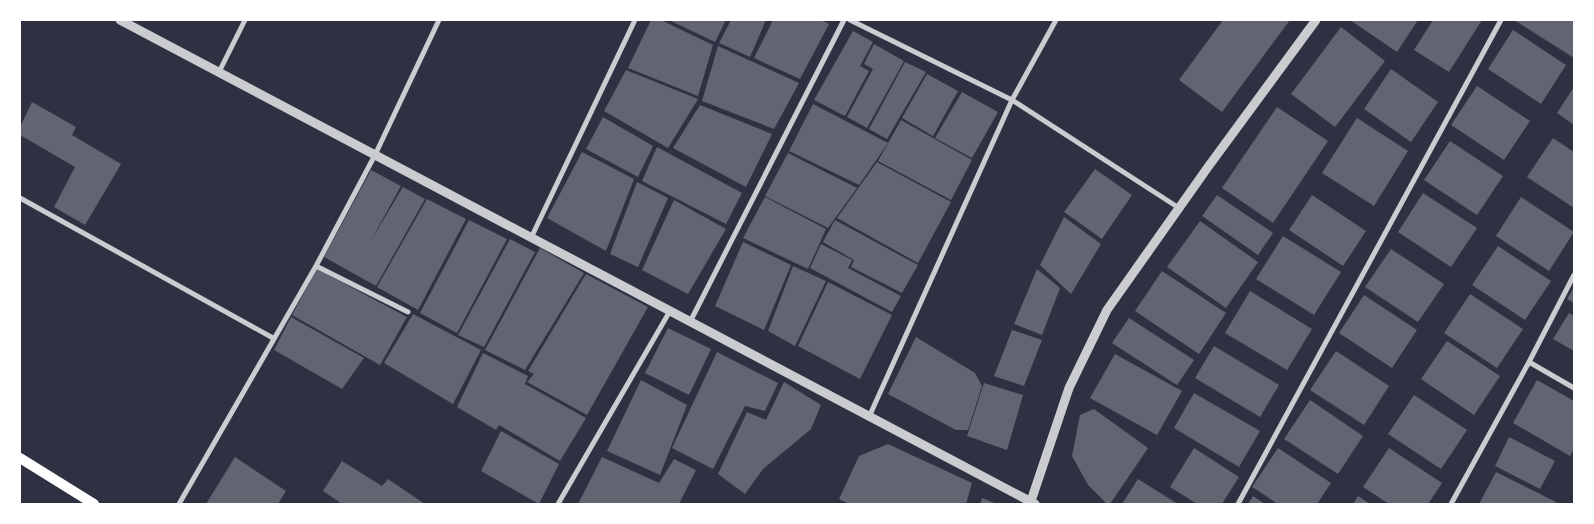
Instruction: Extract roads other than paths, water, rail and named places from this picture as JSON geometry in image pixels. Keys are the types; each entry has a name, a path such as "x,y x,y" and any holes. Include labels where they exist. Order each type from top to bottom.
{"main road":[{"path":"20,458 94,504"}],"street":[{"path":"120,20 1031,503 1069,388 1108,310 1179,208 1316,20"},
{"path":"219,72 245,20"},
{"path":"179,504 316,266 375,155 439,20"},
{"path":"531,238 635,20"},
{"path":"689,322 844,20"},
{"path":"850,20 1012,100 1179,208"},
{"path":"869,417 1012,100 1056,20"},
{"path":"1238,504 1501,20"},
{"path":"20,198 273,338"},
{"path":"316,266 408,312"},
{"path":"1451,504 1529,362 1574,275"},
{"path":"558,504 670,311"},
{"path":"1529,362 1574,388"}]}
